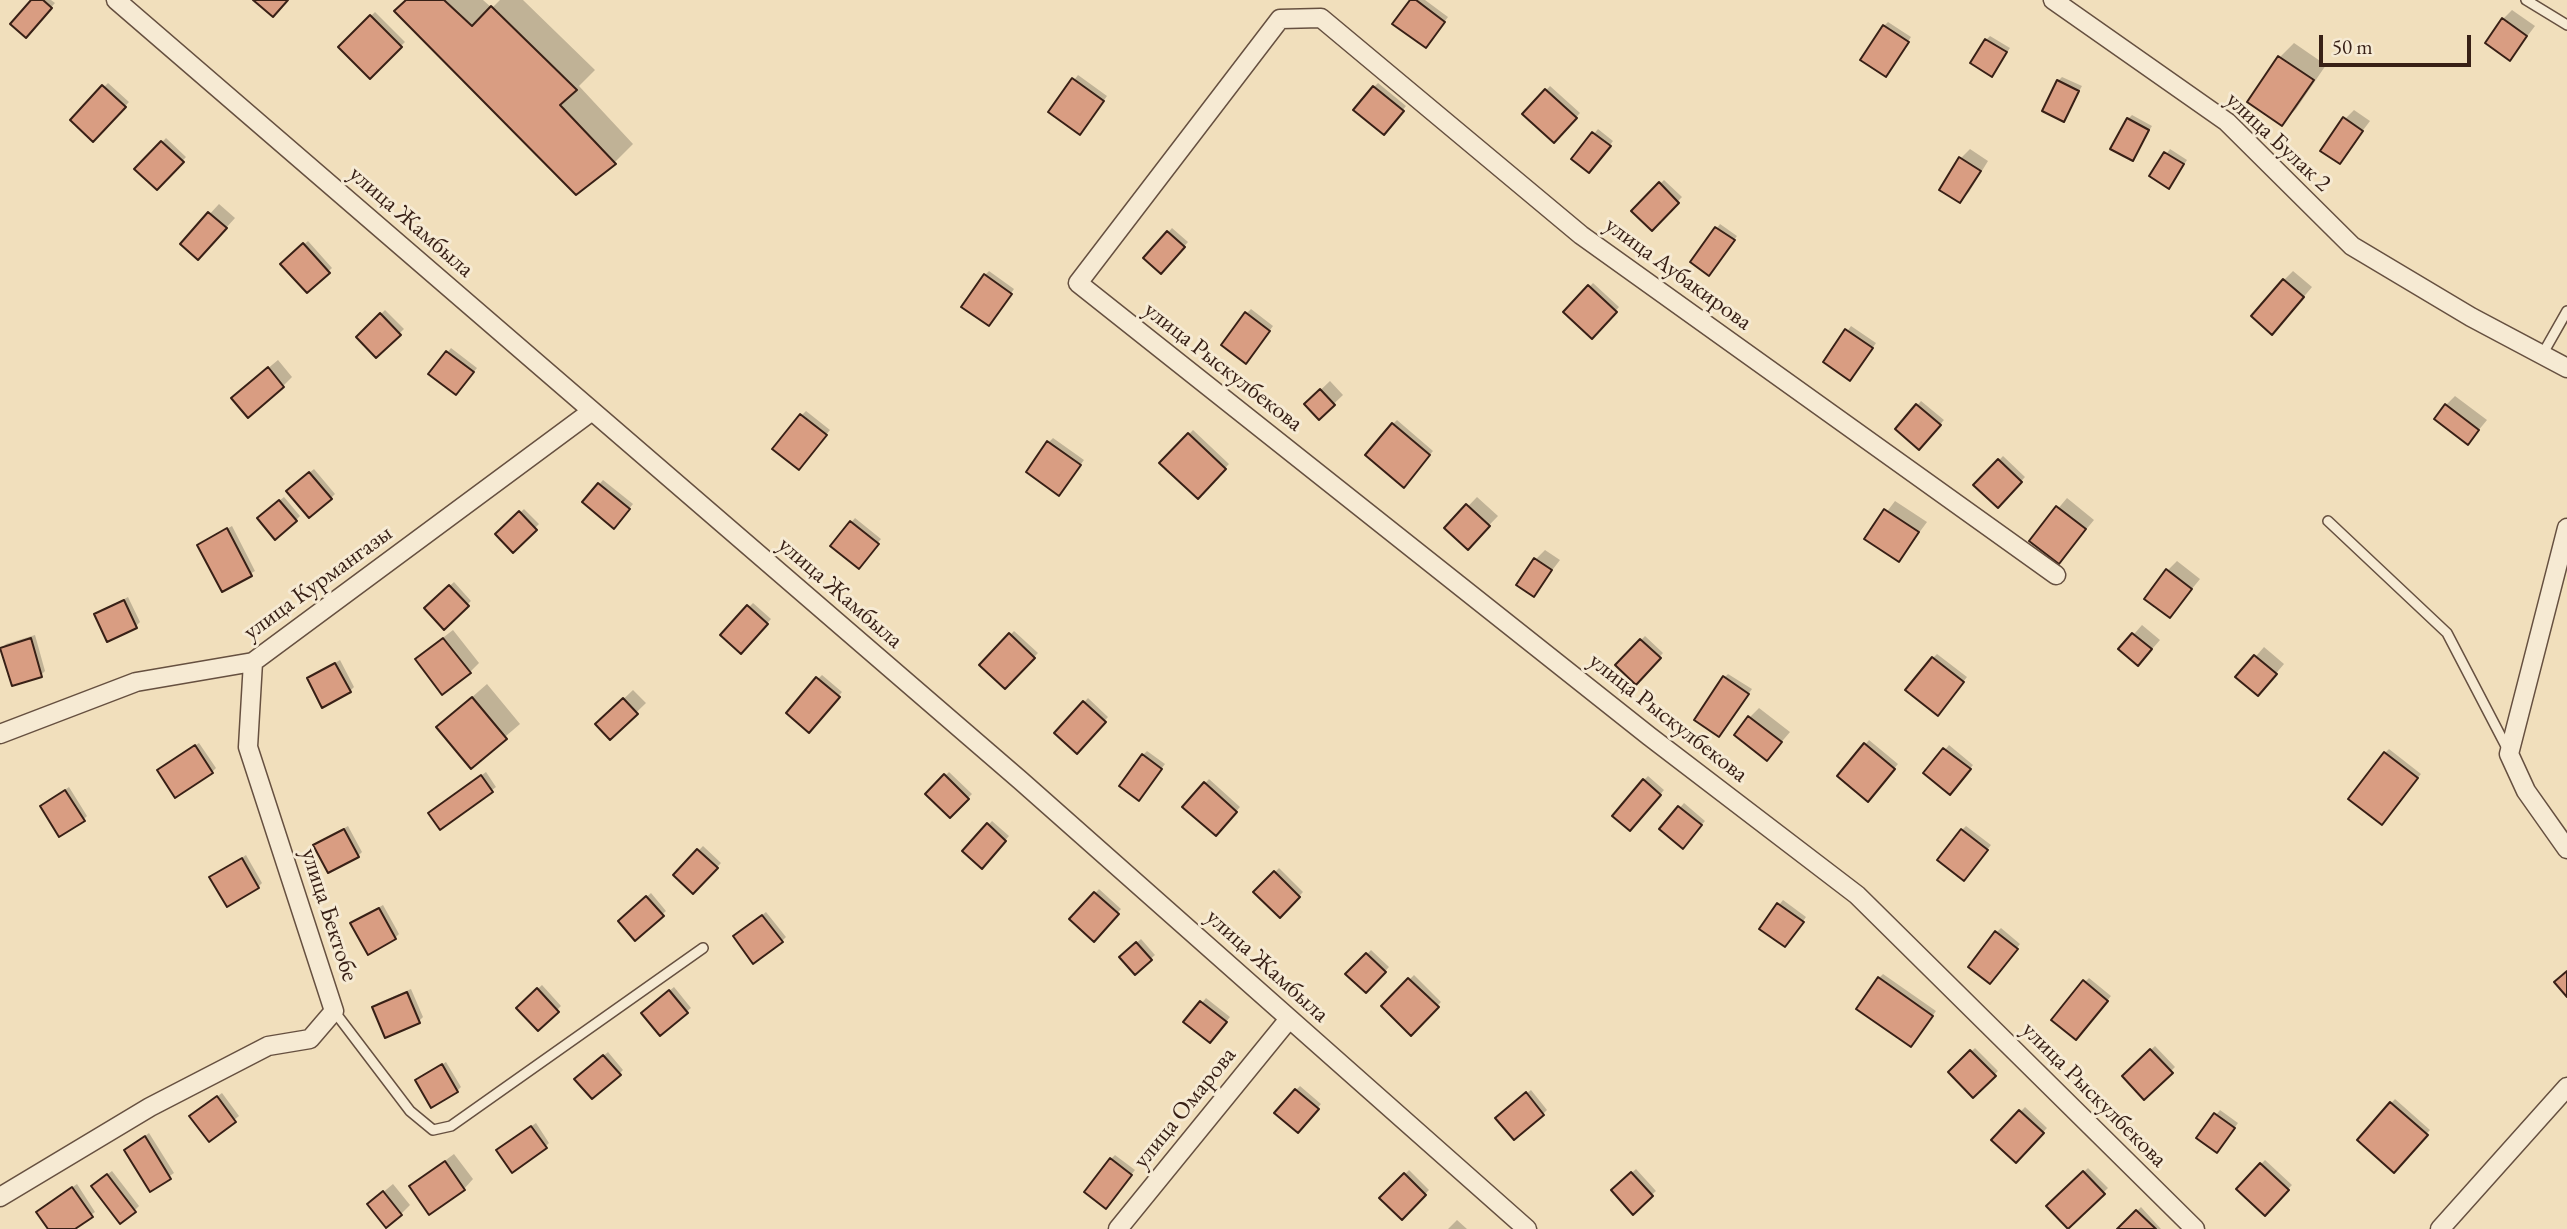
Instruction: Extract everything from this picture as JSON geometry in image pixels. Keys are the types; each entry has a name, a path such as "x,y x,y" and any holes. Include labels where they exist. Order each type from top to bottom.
{"street":[{"name":"улица Жамбыла","path":"116,0 1020,780 1527,1229"},
{"name":"улица Булак 2","path":"2053,0 2227,122 2352,246 2471,317 2567,368"},
{"name":"улица Аубакирова","path":"1078,283 1280,19 1321,18 1581,235 2056,575"},
{"name":"улица Рыскулбекова","path":"1078,283 1649,736 1857,895 2195,1229"},
{"name":"улица Курмангазы","path":"0,734 136,682 253,662 592,411"},
{"path":"2567,528 2509,754 2526,791 2567,849"},
{"name":"улица Бектобе","path":"0,1197 150,1107 268,1046 310,1039 334,1011 248,747 253,662"},
{"name":"улица Омарова","path":"1118,1229 1289,1018"},
{"path":"2441,1229 2567,1087"}],"lane":[{"path":"2526,0 2567,26"},
{"path":"2542,355 2567,310"},
{"path":"2328,521 2447,633 2509,754"},
{"path":"334,1011 410,1111 433,1130 451,1126 702,948"}],"building":[{"path":"31,0 43,0 52,8 26,38 10,24"},
{"path":"253,0 288,0 273,17"},
{"path":"406,0 444,0 472,26 491,6 577,90 560,105 616,164 576,195 394,11"},
{"path":"1410,0 1416,0 1445,22 1426,48 1392,24"},
{"path":"370,15 402,47 370,79 338,47"},
{"path":"2502,18 2527,36 2510,61 2485,43"},
{"path":"1883,25 1909,42 1886,77 1860,60"},
{"path":"1985,39 2007,52 1992,77 1970,63"},
{"path":"2278,56 2314,80 2282,126 2247,102"},
{"path":"1072,78 1104,101 1080,135 1048,112"},
{"path":"2057,80 2079,91 2064,122 2042,111"},
{"path":"102,85 126,107 93,142 70,120"},
{"path":"1373,86 1404,111 1384,135 1353,110"},
{"path":"1545,89 1577,118 1554,143 1522,114"},
{"path":"2343,117 2363,131 2340,164 2320,151"},
{"path":"2127,118 2149,130 2133,161 2110,149"},
{"path":"1592,132 1611,146 1589,173 1571,159"},
{"path":"161,141 184,162 157,190 134,169"},
{"path":"2164,152 2184,164 2169,189 2149,176"},
{"path":"1959,157 1981,171 1960,203 1939,190"},
{"path":"1659,182 1679,203 1652,231 1631,211"},
{"path":"208,212 227,228 198,260 180,244"},
{"path":"1715,227 1735,240 1709,276 1690,262"},
{"path":"1167,231 1185,247 1161,274 1143,258"},
{"path":"303,243 330,273 307,293 280,264"},
{"path":"984,274 1012,294 989,326 961,307"},
{"path":"2283,279 2304,297 2272,335 2251,316"},
{"path":"1588,285 1617,312 1592,339 1563,312"},
{"path":"1245,312 1270,331 1246,364 1221,345"},
{"path":"380,313 401,335 376,358 356,337"},
{"path":"1845,329 1873,348 1850,381 1823,362"},
{"path":"446,351 474,372 456,395 428,374"},
{"path":"268,367 284,387 248,418 231,398"},
{"path":"1320,389 1335,405 1319,420 1304,404"},
{"path":"1916,404 1941,425 1919,450 1895,429"},
{"path":"2445,404 2479,430 2468,445 2434,419"},
{"path":"800,414 827,435 799,470 772,449"},
{"path":"1392,423 1430,455 1404,488 1365,455"},
{"path":"1188,433 1226,469 1198,499 1159,463"},
{"path":"1047,441 1081,465 1059,496 1026,472"},
{"path":"1998,459 2022,482 1998,508 1973,485"},
{"path":"309,472 332,499 309,518 286,491"},
{"path":"598,483 630,509 614,529 582,502"},
{"path":"279,500 297,521 275,540 257,518"},
{"path":"1466,504 1490,526 1468,550 1444,528"},
{"path":"2056,506 2086,529 2059,564 2029,541"},
{"path":"1884,509 1919,532 1899,562 1864,539"},
{"path":"519,511 537,530 513,553 495,534"},
{"path":"850,521 879,544 859,569 830,546"},
{"path":"227,528 252,576 222,592 197,545"},
{"path":"1534,558 1552,570 1534,597 1516,585"},
{"path":"2166,569 2192,589 2170,618 2144,599"},
{"path":"449,585 469,606 444,630 424,608"},
{"path":"124,600 137,628 107,642 94,614"},
{"path":"747,605 768,624 741,654 720,635"},
{"path":"1009,633 1035,658 1005,689 979,665"},
{"path":"2132,633 2152,649 2138,666 2118,649"},
{"path":"31,638 42,677 12,686 0,648"},
{"path":"443,638 471,673 442,695 415,659"},
{"path":"1640,639 1661,658 1636,685 1615,665"},
{"path":"2254,655 2277,674 2258,696 2235,677"},
{"path":"1932,657 1964,682 1938,716 1905,690"},
{"path":"335,663 351,692 322,708 307,678"},
{"path":"1723,676 1749,694 1719,737 1694,720"},
{"path":"816,677 840,697 809,733 786,713"},
{"path":"472,697 507,739 471,769 436,727"},
{"path":"623,698 638,714 610,740 595,724"},
{"path":"1083,701 1106,722 1077,754 1054,733"},
{"path":"1748,716 1782,742 1767,761 1734,735"},
{"path":"1864,743 1895,769 1868,802 1837,776"},
{"path":"195,745 213,773 175,798 157,770"},
{"path":"1943,748 1971,769 1950,795 1923,773"},
{"path":"2384,752 2418,778 2382,825 2348,799"},
{"path":"1142,754 1162,769 1139,801 1119,786"},
{"path":"944,774 969,799 950,818 925,794"},
{"path":"481,775 493,792 440,830 428,813"},
{"path":"1643,779 1661,795 1630,831 1612,816"},
{"path":"1204,782 1237,812 1216,836 1182,807"},
{"path":"65,790 85,821 59,837 40,806"},
{"path":"1678,806 1702,825 1683,849 1659,829"},
{"path":"987,823 1006,841 982,869 962,851"},
{"path":"344,829 359,857 328,873 313,845"},
{"path":"1961,829 1988,850 1964,881 1937,860"},
{"path":"697,849 718,868 693,894 673,875"},
{"path":"242,858 259,888 227,907 209,877"},
{"path":"1274,871 1300,897 1280,918 1253,892"},
{"path":"1094,892 1119,914 1094,942 1069,919"},
{"path":"646,896 664,916 635,941 618,921"},
{"path":"1777,903 1804,922 1785,947 1759,929"},
{"path":"379,908 396,939 368,955 350,923"},
{"path":"762,915 783,942 753,964 733,936"},
{"path":"1995,931 2018,949 1990,984 1968,967"},
{"path":"1136,942 1152,960 1135,975 1119,957"},
{"path":"1366,953 1386,972 1366,993 1345,974"},
{"path":"2567,971 2567,997 2554,982"},
{"path":"1878,977 1933,1016 1911,1047 1856,1009"},
{"path":"1408,978 1439,1007 1411,1036 1381,1006"},
{"path":"2083,980 2108,1001 2076,1040 2051,1020"},
{"path":"537,988 559,1012 538,1031 516,1008"},
{"path":"669,990 688,1013 660,1036 641,1013"},
{"path":"407,992 420,1023 385,1038 372,1007"},
{"path":"1200,1001 1227,1022 1210,1043 1183,1022"},
{"path":"2150,1049 2173,1073 2144,1100 2122,1076"},
{"path":"1970,1050 1996,1076 1973,1098 1948,1072"},
{"path":"603,1055 621,1075 592,1099 574,1079"},
{"path":"442,1064 458,1092 431,1108 415,1080"},
{"path":"1295,1089 1319,1109 1298,1133 1274,1113"},
{"path":"1526,1092 1544,1115 1514,1140 1495,1118"},
{"path":"217,1096 236,1122 209,1142 189,1116"},
{"path":"2390,1102 2428,1135 2394,1173 2357,1140"},
{"path":"2019,1110 2044,1133 2016,1163 1991,1140"},
{"path":"2214,1113 2235,1128 2217,1153 2196,1138"},
{"path":"531,1126 547,1148 512,1173 496,1150"},
{"path":"145,1136 171,1179 150,1192 124,1150"},
{"path":"1110,1158 1132,1175 1106,1209 1084,1192"},
{"path":"445,1161 465,1190 429,1215 409,1186"},
{"path":"2260,1163 2289,1190 2265,1216 2236,1189"},
{"path":"2083,1171 2105,1194 2068,1229 2046,1206"},
{"path":"1631,1172 1653,1196 1633,1215 1611,1190"},
{"path":"1404,1173 1426,1195 1402,1220 1379,1198"},
{"path":"107,1174 136,1212 120,1224 91,1186"},
{"path":"72,1187 93,1217 75,1229 48,1229 36,1212"},
{"path":"383,1191 402,1215 386,1228 367,1204"},
{"path":"2136,1210 2156,1229 2117,1229"}]}
